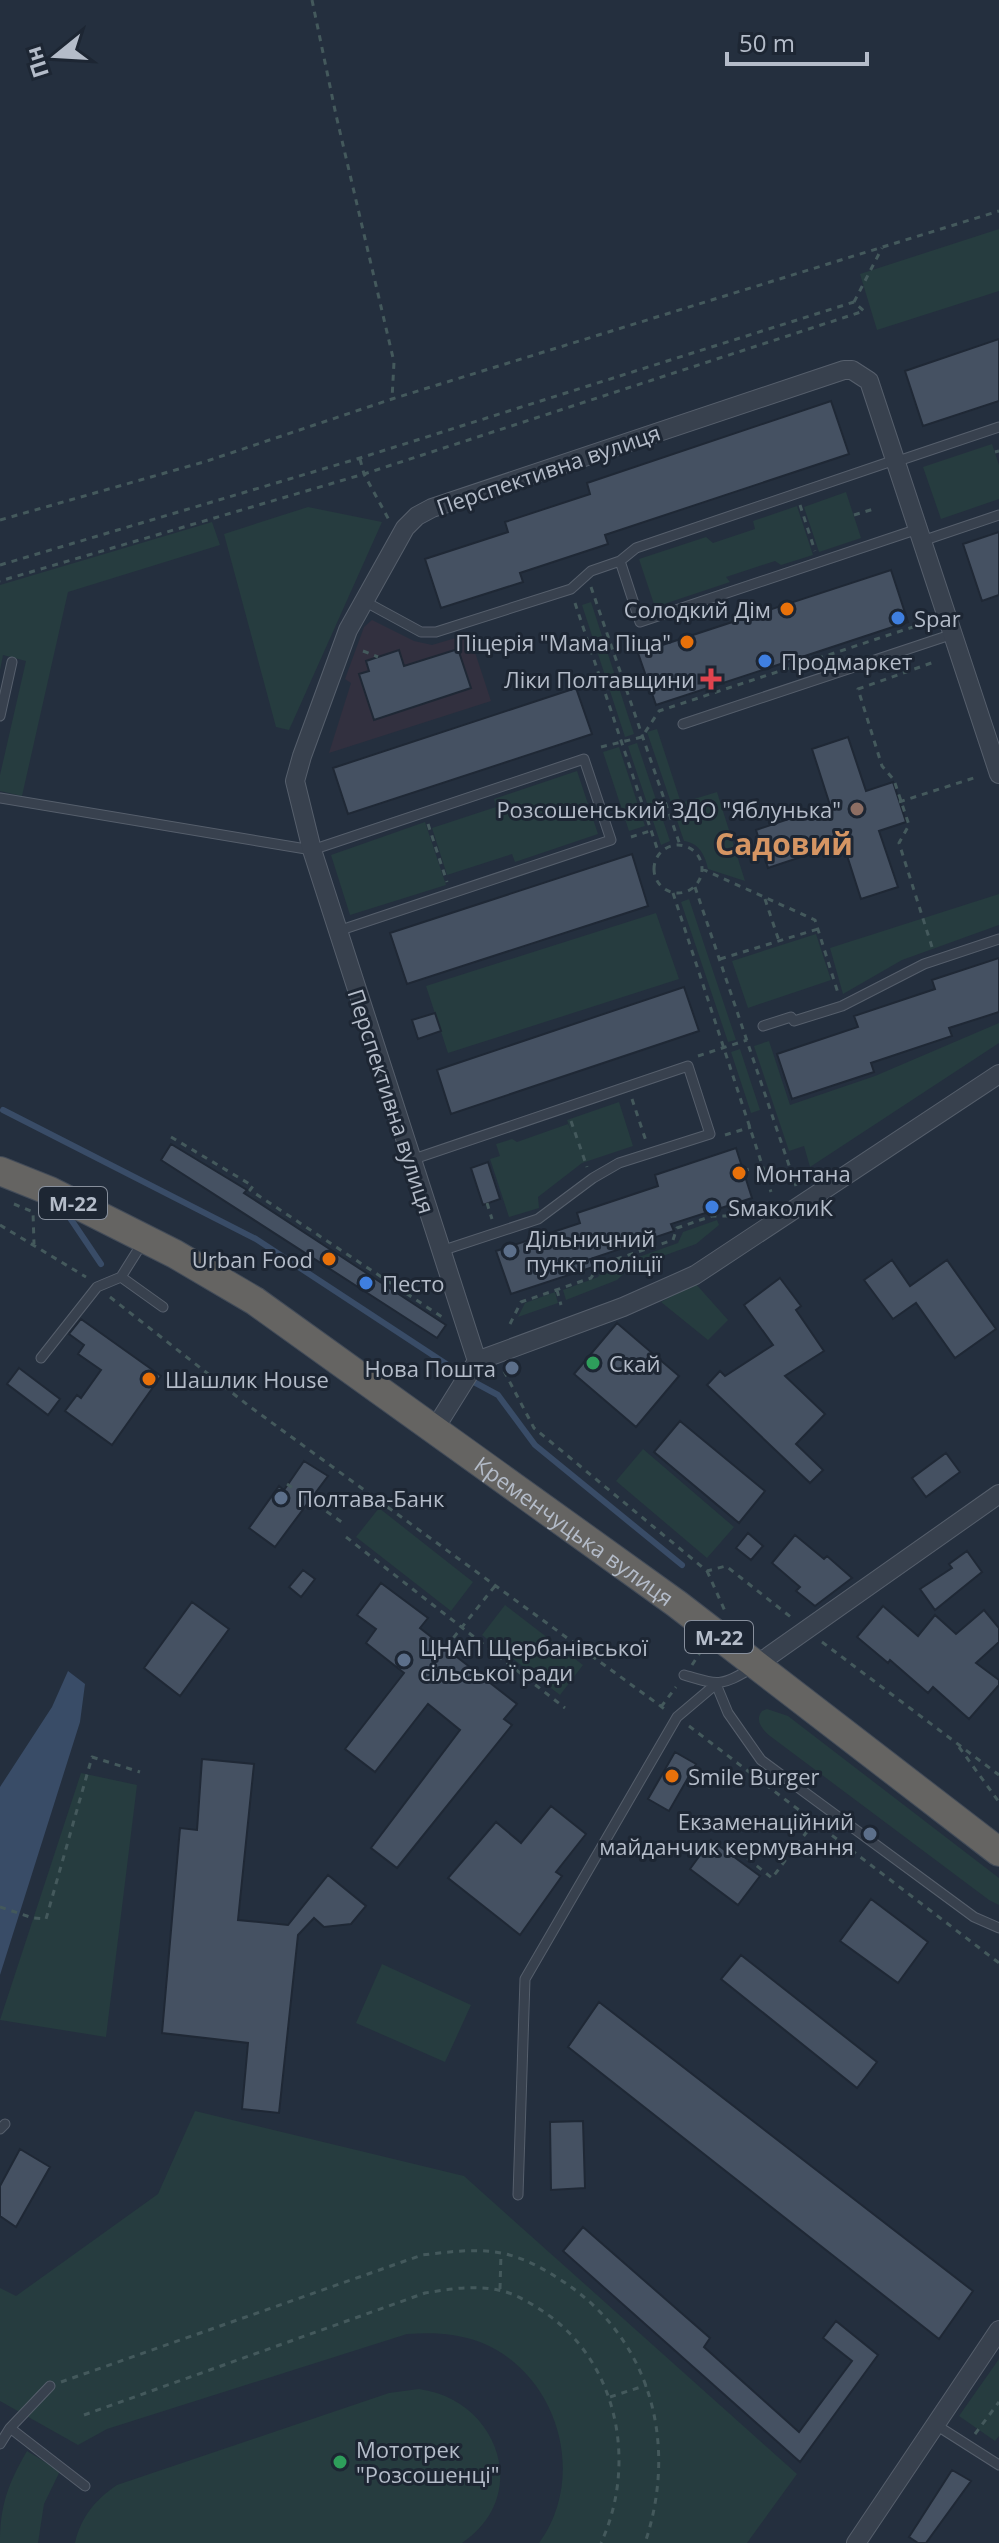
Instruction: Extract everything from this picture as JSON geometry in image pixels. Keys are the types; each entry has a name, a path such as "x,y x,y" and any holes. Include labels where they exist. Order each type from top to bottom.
{"highway":[{"name":"М-22","path":"0,1171 50,1191 145,1239"},
{"name":"Кременчуцька вулиця","path":"145,1239 255,1301 677,1604 999,1852"}],"street":[{"name":"Перспективна вулиця","path":"477,1361 312,850 297,792 297,774 348,630 398,538 413,519 426,510 849,369 869,381 999,774"},
{"path":"434,1430 477,1361 675,1286 704,1270 999,1074"},
{"path":"755,1666 999,1494"},
{"path":"856,2543 999,2330"}],"lane":[{"path":"364,601 429,633 571,589 587,575 620,561 636,548 999,427"},
{"path":"620,561 640,622 818,563 999,515"},
{"path":"683,724 950,625"},
{"path":"0,716 12,662"},
{"path":"0,798 312,850 584,759 611,840 338,931"},
{"path":"763,1026 791,1017 794,1021 842,1006 936,960 999,939"},
{"path":"411,1160 688,1066 710,1134 619,1163 593,1178 538,1219 441,1251"},
{"path":"41,1358 97,1287 121,1277 145,1239"},
{"path":"121,1277 163,1307"},
{"path":"518,2195 525,1979 677,1717 716,1684 735,1678 755,1666"},
{"path":"684,1675 716,1684"},
{"path":"716,1684 728,1713 761,1760 974,1917 997,1926"},
{"path":"0,2444 10,2428 50,2386"},
{"path":"936,2425 999,2465"},
{"path":"10,2428 85,2486"}],"path":[{"path":"312,0 394,362 392,399"},
{"path":"0,520 207,461 392,399 999,211"},
{"path":"0,565 360,458 854,302 882,248"},
{"path":"0,581 364,474 864,311 854,302"},
{"path":"360,458 364,474 398,538"},
{"path":"797,494 818,563"},
{"path":"854,515 877,508"},
{"path":"587,575 680,845"},
{"path":"571,589 659,854"},
{"path":"601,747 642,737 659,711 950,625"},
{"path":"363,651 378,657"},
{"path":"936,960 899,843 909,825 894,780 882,766 858,689 937,661"},
{"path":"900,801 977,777"},
{"path":"425,813 451,893"},
{"path":"631,837 651,830"},
{"path":"680,845 698,856 702,869 695,887 685,893 673,893 663,889 656,880 654,864 659,854 668,847 680,845"},
{"path":"702,869 815,920 842,1006"},
{"path":"695,887 793,1182 806,1203"},
{"path":"673,893 771,1192"},
{"path":"765,898 779,941"},
{"path":"720,959 818,929"},
{"path":"688,1066 686,1059 747,1040"},
{"path":"628,1086 650,1153"},
{"path":"566,1107 593,1178"},
{"path":"710,1134 712,1140 751,1127"},
{"path":"171,1137 253,1186 250,1190 454,1325 466,1328"},
{"path":"743,1171 763,1165"},
{"path":"11,1202 33,1212 34,1244"},
{"path":"510,1324 521,1302 591,1278 599,1265 673,1240 677,1228 712,1216 730,1216"},
{"path":"0,1225 97,1287 249,1406 677,1717 999,1963"},
{"path":"631,1254 637,1274"},
{"path":"556,1289 561,1305"},
{"path":"499,1353 516,1397 534,1428 707,1571 728,1618"},
{"path":"287,1484 346,1525"},
{"path":"346,1537 565,1708"},
{"path":"707,1571 726,1566 795,1621"},
{"path":"446,1647 495,1586"},
{"path":"822,1642 999,1775"},
{"path":"957,1744 999,1802"},
{"path":"0,1907 46,1919 92,1757 140,1772"},
{"path":"738,1851 772,1878 815,1821"},
{"path":"50,2386 422,2255 462,2250 501,2253 535,2264 580,2291 627,2342 647,2385 656,2423 660,2466 655,2514 645,2543"},
{"path":"500,2290 501,2253"},
{"path":"84,2415 425,2293 466,2287 500,2290 532,2303 566,2327 591,2360 610,2397 618,2436 620,2480 612,2518 601,2543"},
{"path":"610,2397 647,2385"},
{"path":"968,2445 999,2402"}],"shaded area":[{"path":"372,620 414,641 432,645 469,634 491,701 329,753 351,683 345,679 364,627"}],"green space":[{"path":"999,229 999,291 877,330 860,274"},
{"path":"992,444 999,465 999,499 941,519 923,467"},
{"path":"846,492 861,538 819,552 804,507"},
{"path":"797,506 813,555 781,565 775,561 726,577 730,582 655,607 639,559 706,537 713,543 755,529 753,521"},
{"path":"308,507 382,522 289,730 276,727 224,534"},
{"path":"212,522 220,545 68,592 22,796 0,791 0,775 26,661 3,655 0,670 0,585"},
{"path":"591,602 634,734 625,737 582,605"},
{"path":"657,729 681,803 717,792 745,881 708,869 700,850 684,841 647,732"},
{"path":"637,743 670,841 661,845 628,746"},
{"path":"619,747 645,826 629,831 603,752"},
{"path":"577,771 598,834 515,862 512,854 447,875 432,828 496,807 494,799"},
{"path":"425,822 446,885 350,915 331,855"},
{"path":"999,894 999,925 902,960 843,994 830,948"},
{"path":"689,899 736,1040 728,1042 681,902"},
{"path":"656,913 679,979 448,1053 426,986"},
{"path":"816,934 831,980 748,1008 732,961"},
{"path":"999,1023 999,1043 810,1167 804,1146 789,1151 754,1046 769,1041 790,1105 875,1076"},
{"path":"740,1049 760,1110 751,1113 731,1052"},
{"path":"619,1102 633,1146 582,1163 538,1197 539,1208 509,1217 490,1159 500,1156 496,1144 512,1139 517,1142 568,1124 573,1136 567,1120"},
{"path":"717,1220 719,1225 696,1244 641,1264 636,1258 678,1243 683,1232"},
{"path":"626,1263 631,1267 617,1280 566,1300 563,1290 598,1277 602,1270"},
{"path":"695,1283 728,1320 708,1340 661,1302"},
{"path":"555,1292 558,1303 518,1317 525,1303"},
{"path":"643,1449 734,1527 707,1558 616,1481"},
{"path":"379,1508 473,1582 451,1611 356,1537"},
{"path":"505,1605 583,1665 560,1695 482,1635"},
{"path":"767,1709 788,1716 999,1878 999,1905 770,1736 759,1722 762,1711"},
{"path":"81,1773 137,1785 106,2037 0,2020"},
{"path":"382,1964 471,2005 445,2062 356,2023"},
{"path":"195,2111 464,2176 797,2474 747,2543 539,2543 554,2516 561,2488 562,2458 557,2429 546,2402 529,2377 507,2357 480,2342 444,2334 407,2334 107,2429 78,2445 0,2401 0,2288 16,2296 158,2194"},
{"path":"999,2359 999,2436 995,2441 959,2416"},
{"name":"Мототрек \"Розсошенці\"","path":"419,2389 447,2397 469,2411 486,2430 497,2452 500,2477 496,2501 484,2523 462,2543 75,2543 90,2510 117,2485 389,2393"},
{"path":"27,2451 60,2471 44,2504 38,2543 0,2543 6,2495"}],"water":[{"path":"68,1671 85,1684 80,1722 0,1975 0,1787 52,1707"}],"building":[{"path":"999,339 999,401 923,426 905,371"},
{"path":"831,401 849,454 605,535 608,544 520,573 523,582 441,608 425,559 508,532 505,522 590,494 587,483"},
{"path":"999,532 999,595 982,601 963,544"},
{"path":"891,570 908,622 656,705 638,653"},
{"path":"458,649 471,688 374,720 359,674 369,671 366,661 399,650 404,666"},
{"path":"576,688 592,734 348,814 333,768"},
{"path":"848,737 866,791 893,782 906,822 879,831 898,887 861,899 843,843 768,868 756,830 830,805 812,749"},
{"path":"632,854 648,906 407,984 390,933"},
{"path":"999,958 999,1012 949,1028 952,1036 871,1063 874,1072 792,1099 777,1054 858,1027 854,1016 935,989 932,980"},
{"path":"684,987 699,1031 451,1114 437,1070"},
{"path":"435,1013 441,1031 418,1039 412,1020"},
{"path":"171,1144 247,1190 244,1193 446,1325 437,1338 161,1160"},
{"path":"736,1148 752,1198 671,1224 674,1231 590,1259 593,1267 511,1294 496,1251 580,1223 577,1213 658,1186 655,1175"},
{"path":"488,1162 500,1199 483,1205 471,1168"},
{"path":"892,1260 910,1286 947,1260 996,1329 955,1358 916,1303 893,1319 864,1280"},
{"path":"780,1278 801,1306 796,1310 824,1351 785,1376 825,1414 796,1444 823,1470 810,1483 707,1385 720,1371 725,1376 773,1345 744,1305"},
{"path":"81,1319 161,1376 112,1445 65,1411 77,1395 81,1398 101,1370 78,1354 84,1345 69,1334"},
{"path":"617,1323 679,1376 636,1427 574,1374"},
{"path":"19,1368 60,1399 48,1415 7,1384"},
{"path":"680,1421 765,1491 739,1523 654,1452"},
{"path":"946,1453 960,1472 926,1497 912,1478"},
{"path":"304,1461 328,1476 275,1547 249,1528 279,1486 284,1490"},
{"path":"748,1533 763,1546 751,1560 736,1548"},
{"path":"795,1535 824,1559 827,1556 852,1578 815,1606 796,1591 800,1587 772,1563"},
{"path":"967,1551 982,1572 935,1610 920,1589 952,1568 949,1564"},
{"path":"303,1570 315,1579 301,1597 289,1587"},
{"path":"381,1583 428,1618 420,1628 517,1704 504,1719 512,1725 397,1868 371,1848 460,1730 428,1704 375,1772 345,1749 404,1673 366,1643 376,1629 357,1615"},
{"path":"192,1602 229,1629 180,1696 144,1668"},
{"path":"883,1606 918,1636 935,1615 956,1634 984,1610 999,1628 999,1642 976,1663 999,1680 999,1685 969,1719 933,1687 928,1693 857,1637"},
{"path":"675,1752 696,1764 669,1811 648,1799"},
{"path":"202,1759 254,1764 238,1920 288,1925 328,1875 366,1906 351,1924 324,1927 314,1918 298,1935 279,2113 242,2109 248,2043 162,2033 180,1828 197,1830"},
{"path":"551,1806 586,1834 556,1872 562,1876 520,1935 448,1878 496,1822 521,1843"},
{"path":"711,1840 760,1876 738,1905 690,1869"},
{"path":"871,1899 928,1942 898,1983 840,1941"},
{"path":"741,1955 877,2062 857,2088 721,1979"},
{"path":"599,2002 973,2291 939,2339 568,2047"},
{"path":"583,2121 585,2188 551,2190 550,2122"},
{"path":"20,2149 50,2167 16,2227 0,2216 0,2186"},
{"path":"583,2227 710,2338 704,2347 799,2432 852,2361 823,2338 836,2321 878,2355 800,2462 563,2251"},
{"path":"952,2470 971,2481 926,2543 918,2543 909,2537"}],"waterway":[{"path":"3,1110 256,1239 457,1371"},
{"path":"68,1215 101,1264"},
{"path":"472,1381 498,1395 535,1445 682,1565"}],"place":[{"name":"Солодкий Дім","path":"787,609"},
{"name":"Spar","path":"898,618"},
{"name":"Піцерія \"Мама Піца\"","path":"687,642"},
{"name":"Продмаркет","path":"765,661"},
{"name":"Ліки Полтавщини","path":"711,679"},
{"name":"Розсошенський ЗДО \"Яблунька\"","path":"857,809"},
{"name":"Монтана","path":"739,1173"},
{"name":"SмаколиК","path":"712,1207"},
{"name":"Дільничний пункт поліції","path":"510,1251"},
{"name":"Urban Food","path":"329,1259"},
{"name":"Песто","path":"366,1283"},
{"name":"Скай","path":"593,1363"},
{"name":"Нова Пошта","path":"512,1368"},
{"name":"Шашлик House","path":"149,1379"},
{"name":"Полтава-Банк","path":"281,1498"},
{"name":"ЦНАП Щербанівської сільської ради","path":"404,1660"},
{"name":"Smile Burger","path":"672,1776"},
{"name":"Екзаменаційний майданчик кермування","path":"870,1834"},
{"name":"Мототрек \"Розсошенці\"","path":"340,2462"}],"district":[{"name":"Садовий","path":"784,843"}]}
